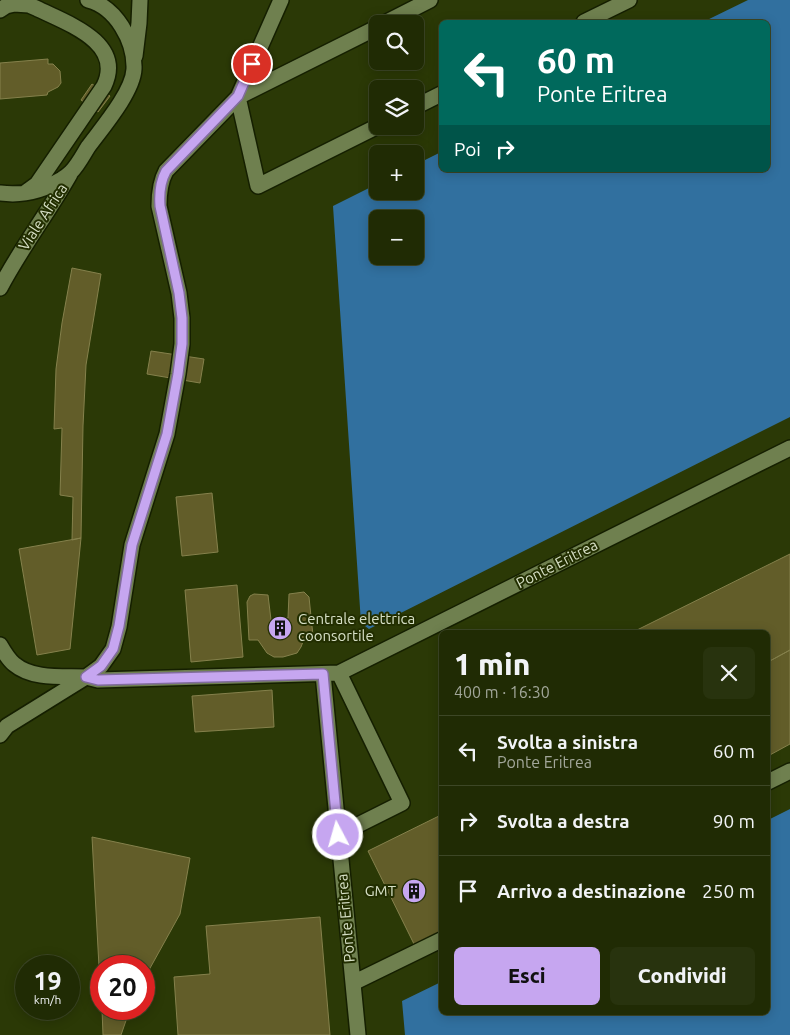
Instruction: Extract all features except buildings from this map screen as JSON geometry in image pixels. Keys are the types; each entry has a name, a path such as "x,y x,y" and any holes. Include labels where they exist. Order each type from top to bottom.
{"lane":[{"path":"5,5 32,0"},
{"path":"88,0 102,6 120,25 128,38 134,70"},
{"name":"Viale Africa","path":"0,288 13,262 52,206 71,172 125,93 134,70 140,0"},
{"path":"280,0 238,96 258,186 369,130"},
{"path":"401,15 430,0"},
{"path":"588,20 629,0"},
{"path":"5,5 30,5 80,29 94,39 102,48 108,67 108,77 104,86 37,184 23,194"},
{"path":"0,735 7,726 101,666 113,649 119,626 132,545 167,434 182,344 182,318 179,293 160,206 161,180 166,171 238,96 369,30"},
{"path":"424,102 439,95"},
{"path":"0,193 23,194 50,186 71,172"},
{"name":"Ponte Eritrea","path":"0,645 14,665 31,672 56,677 86,677 98,680 339,673 790,448"},
{"path":"338,835 402,803 339,673"},
{"name":"Ponte Eritrea","path":"323,674 358,1035"},
{"path":"770,781 790,771"},
{"name":"Ponte Eritrea","path":"352,984 439,941"}],"water":[{"path":"748,0 790,0 790,417 369,629 361,623 333,206 369,188 369,200 424,200 424,160 439,153 439,172 770,172 770,20 707,20"},
{"path":"790,809 790,1035 405,1035 402,1001 439,983 439,1015 770,1015 770,819"}],"place":[{"name":"Centrale elettrica coonsortile","path":"280,628"},
{"name":"GMT","path":"414,891"}],"route":[{"path":"252,64 238,96 166,171 161,180 160,206 179,293 182,318 182,344 178,374 167,434 132,545 119,626 113,649 101,666 86,677 98,680 302,673 323,674 338,835"}]}
